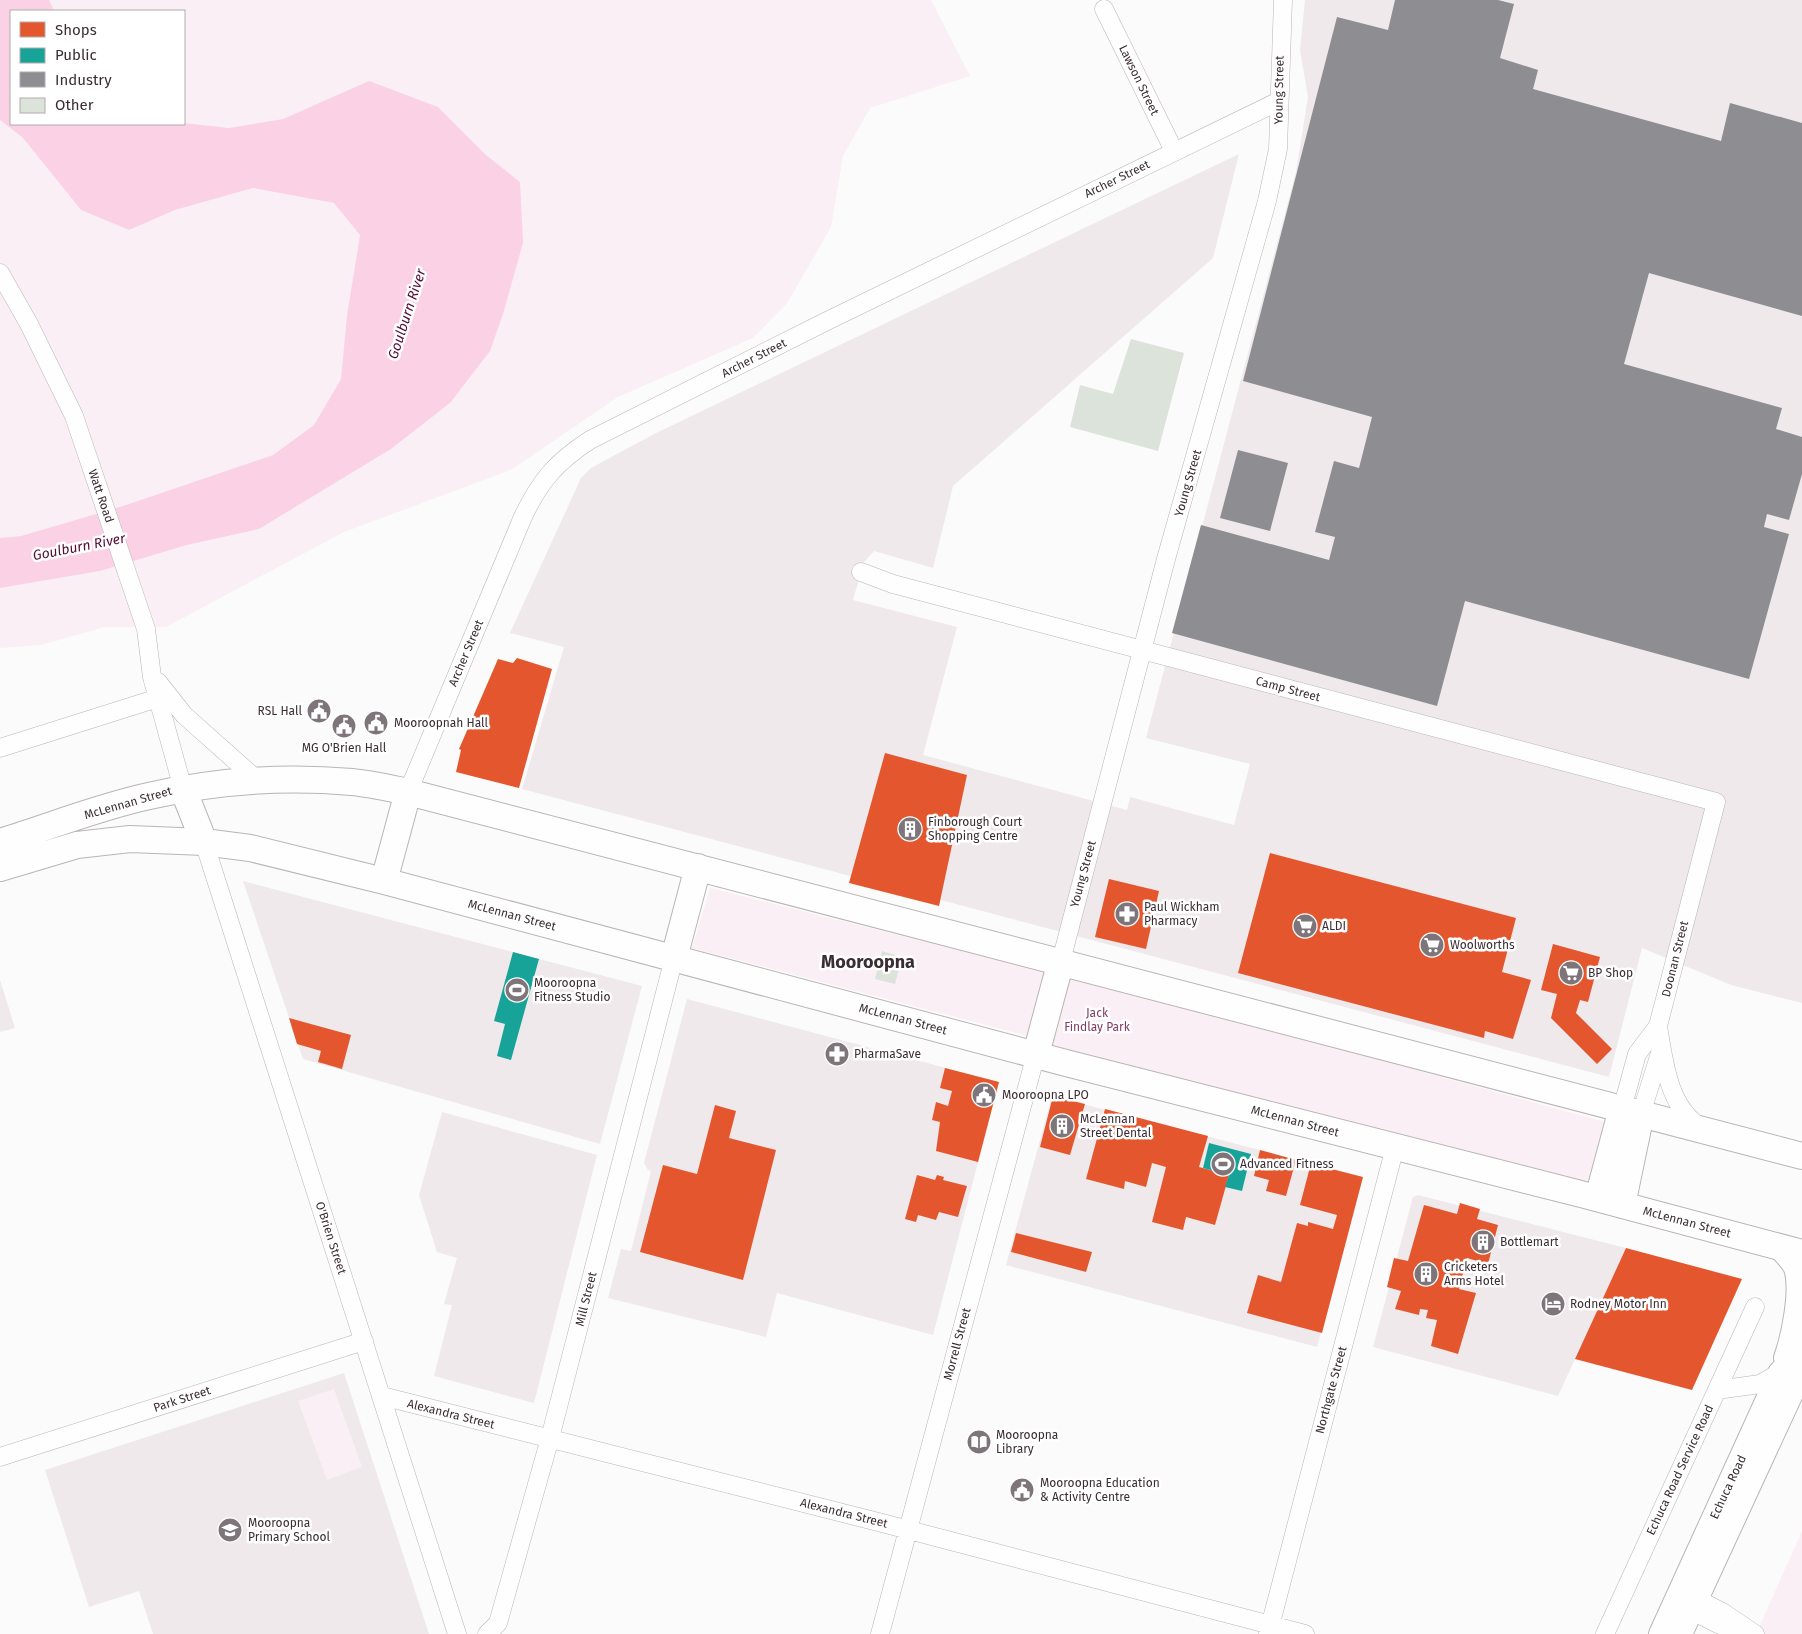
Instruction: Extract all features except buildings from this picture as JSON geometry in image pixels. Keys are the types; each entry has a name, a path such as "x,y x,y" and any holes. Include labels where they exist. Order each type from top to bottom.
{"highway":[{"name":"McLennan Street","path":"0,842 115,806 183,788 257,780 302,779 354,782 408,792 1802,1156"},
{"path":"183,788 204,842"},
{"path":"384,882 408,792"},
{"name":"McLennan Street","path":"0,868 77,845 130,839 204,842 250,848 1790,1250"},
{"path":"674,958 698,867"},
{"path":"1036,1054 1061,961"},
{"path":"1610,1202 1631,1111"}],"main road":[{"path":"1779,1373 1795,1326 1800,1288 1790,1250"},
{"name":"Echuca Road","path":"1681,1634 1689,1603 1779,1373 1802,1344"},
{"name":"Echuca Road","path":"1660,1634 1689,1603 1802,1372"}],"street":[{"name":"Young Street","path":"1061,961 1172,540 1267,201 1278,149 1283,0"},
{"name":"Lawson Street","path":"1104,9 1174,151"},
{"name":"Archer Street","path":"408,792 522,519 538,487 559,462 590,440 827,321 875,300 1174,151 1280,101"},
{"name":"Watt Road","path":"0,274 45,356 74,416 145,625 151,668 183,788"},
{"name":"Camp Street","path":"861,572 893,584 1716,802"},
{"path":"151,668 168,696 184,715 257,780"},
{"path":"0,748 158,698"},
{"name":"Doonan Street","path":"1631,1111 1637,1054 1658,1026 1716,802"},
{"name":"O'Brien Street","path":"204,842 458,1634"},
{"name":"Mill Street","path":"486,1634 498,1623 550,1438 674,958"},
{"path":"1658,1026 1668,1076 1679,1103 1692,1121 1711,1132"},
{"path":"1631,1111 1662,1047"},
{"name":"Morrell Street","path":"880,1634 1036,1054"},
{"name":"Northgate Street","path":"1269,1629 1395,1147"},
{"name":"Echuca Road Service Road","path":"1605,1634 1755,1307"},
{"name":"Park Street","path":"0,1457 364,1342"},
{"path":"1717,1390 1760,1384 1779,1373"},
{"name":"Alexandra Street","path":"382,1396 907,1530 1269,1629 1305,1634"},
{"path":"1689,1603 1720,1625 1750,1634"},
{"path":"1689,1603 1724,1613 1755,1634"}],"shaded area":[{"path":"1305,0 1802,0 1802,1003 1731,985 1642,948 1609,1077 522,789 564,647 510,633 581,478 591,468 656,433 1239,154 1213,258 953,486 933,568 874,551 864,562 853,600 957,627 923,755 1127,810 1130,797 1234,825 1250,764 1146,738 1296,172 1308,97 1300,50"},
{"path":"243,881 642,986 600,1144 303,1059"},
{"path":"0,980 15,1028 0,1032"},
{"path":"687,999 999,1082 933,1335 777,1293 766,1337 608,1298 621,1249 631,1251 651,1171 648,1170 644,1163"},
{"path":"1052,1096 1363,1177 1317,1347 1006,1265"},
{"path":"442,1112 597,1155 534,1403 434,1376 452,1305 444,1304 457,1258 437,1252 419,1195"},
{"path":"1418,1195 1626,1248 1558,1396 1373,1347 1413,1197"},
{"name":"Mooroopna Primary School","path":"344,1373 429,1634 153,1634 139,1591 89,1607 45,1470"}],"green space":[{"path":"49,0 931,0 970,76 870,108 843,156 831,227 788,302 753,338 618,397 511,470 344,532 166,627 105,627 41,645 0,648 0,588 100,571 187,545 259,529 391,449 450,403 520,182 486,155 369,81 283,119 229,128 185,123 185,10 54,10"},
{"path":"0,120 23,138 81,210 129,230 175,210 253,188 334,203 360,234 347,315 341,379 314,425 273,455 123,506 21,536 0,538"},
{"name":"Jack Findlay Park","path":"710,888 1049,973 1028,1036 692,948"},
{"name":"Jack Findlay Park","path":"1069,975 1609,1123 1593,1186 1048,1045"},
{"path":"334,1389 362,1467 327,1480 298,1401"},
{"path":"1802,1531 1802,1634 1756,1634"}],"water":[{"name":"Goulburn River","path":"0,0 49,0 54,10 10,10 10,125 185,125 185,123 229,128 283,119 369,81 438,107 486,155 520,182 523,243 503,314 490,351 450,403 391,449 259,529 187,545 100,571 0,588 0,538 21,536 123,506 273,455 314,425 341,379 347,315 360,235 334,203 253,188 175,210 129,230 81,210 23,138 0,120"}],"place":[{"name":"RSL Hall","path":"319,711"},
{"name":"Mooroopnah Hall","path":"376,723"},
{"name":"MG O'Brien Hall","path":"344,726"},
{"name":"Finborough Court Shopping Centre","path":"910,829"},
{"name":"Paul Wickham Pharmacy","path":"1127,914"},
{"name":"ALDI","path":"1305,926"},
{"name":"Woolworths","path":"1432,945"},
{"name":"BP Shop","path":"1571,973"},
{"name":"Mooroopna Fitness Studio","path":"517,990"},
{"name":"PharmaSave","path":"837,1054"},
{"name":"Mooroopna LPO","path":"984,1095"},
{"name":"McLennan Street Dental","path":"1062,1126"},
{"name":"Advanced Fitness","path":"1223,1164"},
{"name":"Bottlemart","path":"1483,1242"},
{"name":"Cricketers Arms Hotel","path":"1426,1274"},
{"name":"Rodney Motor Inn","path":"1553,1304"},
{"name":"Mooroopna Library","path":"979,1442"},
{"name":"Mooroopna Education & Activity Centre","path":"1022,1490"},
{"name":"Mooroopna Primary School","path":"230,1530"}],"district":[{"name":"Mooroopna","path":"868,962"}]}
